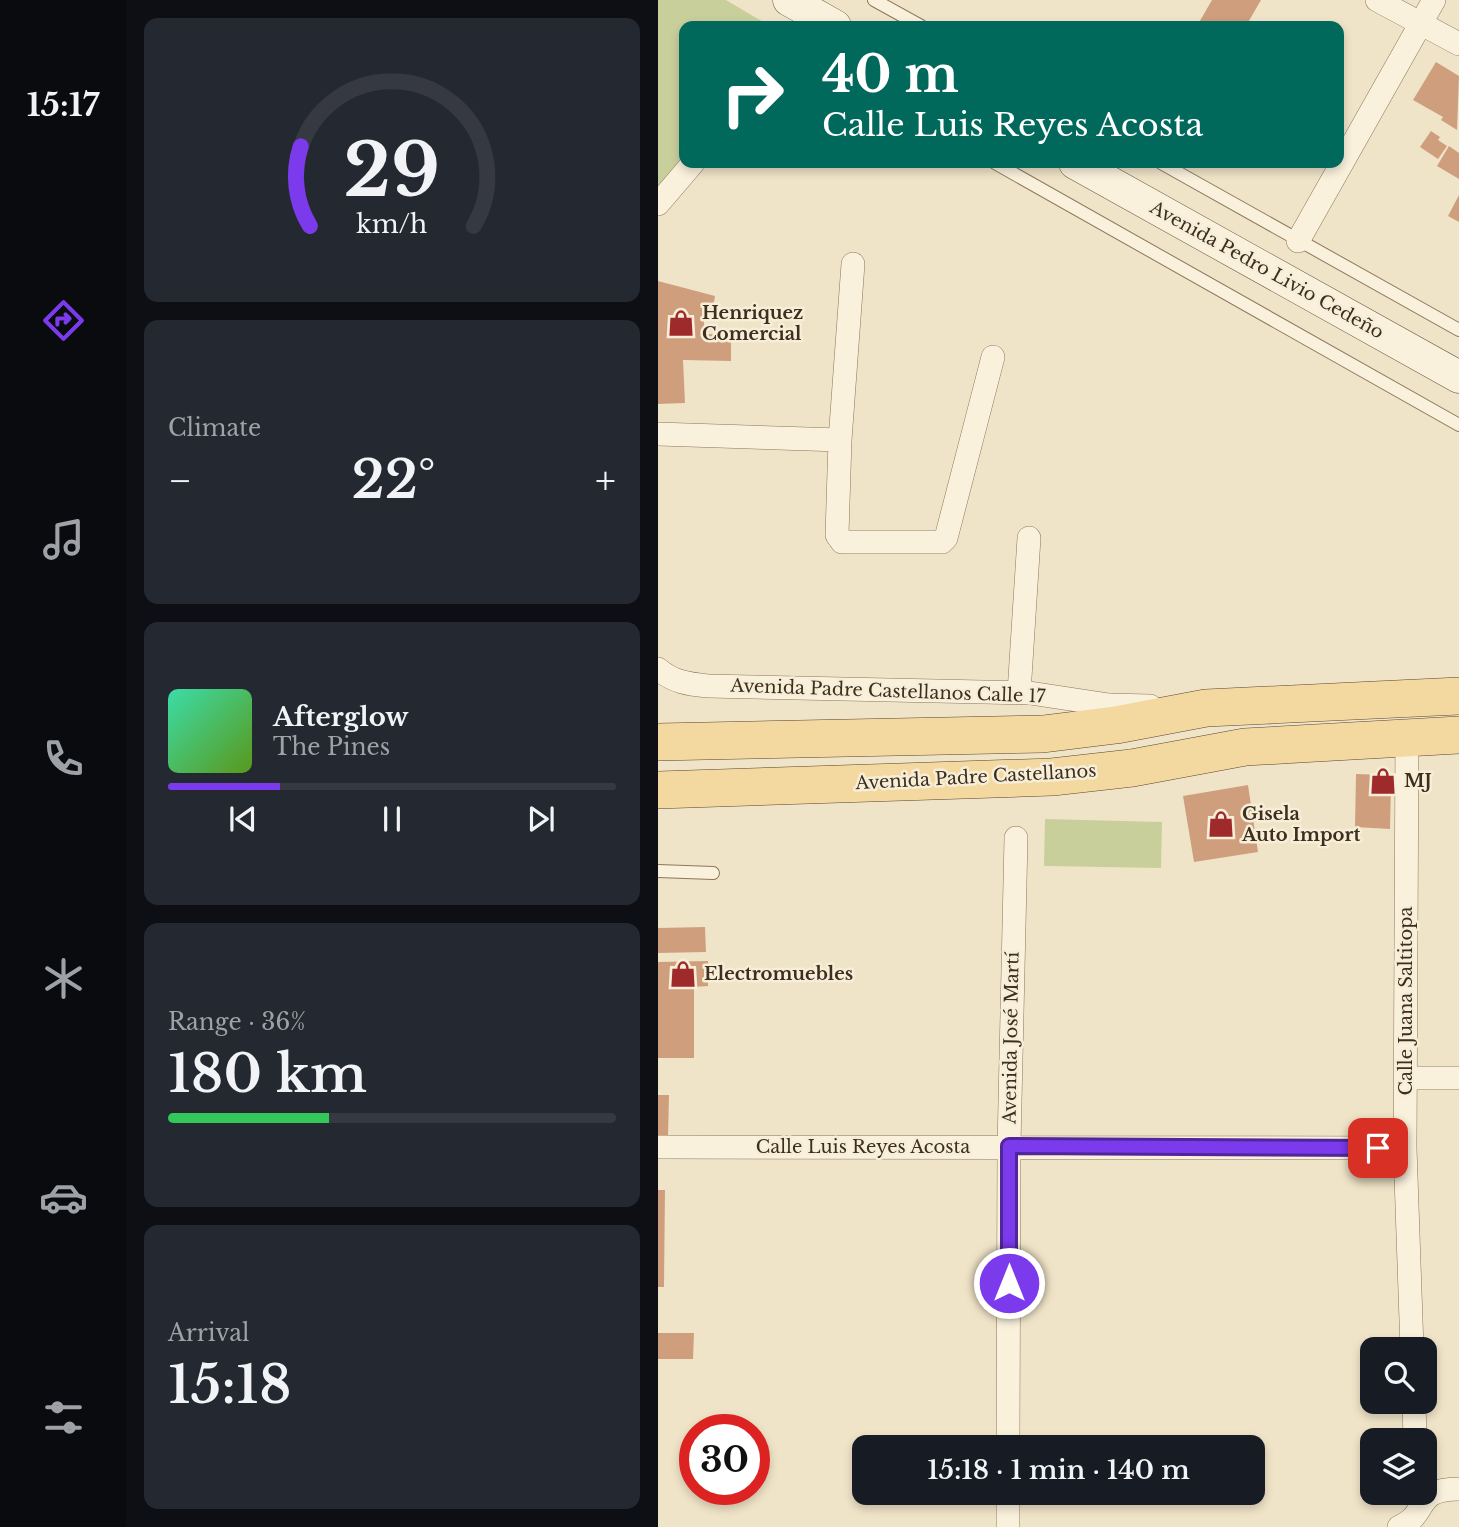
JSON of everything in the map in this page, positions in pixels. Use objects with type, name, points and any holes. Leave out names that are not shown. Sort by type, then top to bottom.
[{"type":"main road","points":[[789,0],[826,21]]},
{"type":"main road","name":"Avenida Pedro Livio Cedeño","points":[[1084,168],[1459,377]]},
{"type":"main road","points":[[658,742],[1043,734],[1116,725],[1206,708],[1459,696]]},
{"type":"main road","name":"Avenida Padre Castellanos","points":[[658,790],[1052,777],[1132,768],[1245,747],[1459,735]]},
{"type":"street","points":[[1377,0],[1459,44]]},
{"type":"street","points":[[1344,159],[1434,0]]},
{"type":"street","points":[[658,204],[689,168]]},
{"type":"street","points":[[1298,241],[1339,168]]},
{"type":"street","points":[[853,264],[836,535],[842,542],[942,542],[947,535],[993,357]]},
{"type":"street","points":[[658,434],[840,439]]},
{"type":"street","points":[[1019,692],[1029,538]]},
{"type":"street","name":"Avenida Padre Castellanos Calle 17","points":[[658,669],[669,678],[685,684],[708,686],[1019,692],[1109,705],[1206,708]]},
{"type":"street","name":"Calle Juana Saltitopa","points":[[1407,736],[1405,1148],[1412,1337]]},
{"type":"street","name":"Avenida José Martí","points":[[1008,1435],[1009,1146],[1016,838]]},
{"type":"street","points":[[1406,1078],[1459,1078]]},
{"type":"street","name":"Calle Luis Reyes Acosta","points":[[658,1147],[1405,1148]]},
{"type":"street","points":[[1399,1527],[1410,1522],[1428,1496],[1437,1490],[1459,1489]]},
{"type":"street","points":[[1008,1505],[1008,1527]]},
{"type":"lane","points":[[874,0],[911,21]]},
{"type":"lane","points":[[1004,168],[1459,425]]},
{"type":"lane","points":[[1170,168],[1459,330]]},
{"type":"lane","points":[[658,871],[713,873]]},
{"type":"green space","points":[[658,0],[726,0],[762,21],[679,21],[679,164],[658,187]]},
{"type":"green space","points":[[1045,819],[1162,822],[1161,868],[1044,866]]},
{"type":"building","points":[[1212,0],[1261,0],[1249,21],[1200,21]]},
{"type":"building","points":[[1436,62],[1459,76],[1457,130],[1441,120],[1443,117],[1413,100]]},
{"type":"building","points":[[1431,131],[1447,146],[1438,159],[1420,147]]},
{"type":"building","points":[[1449,146],[1459,153],[1459,179],[1437,166]]},
{"type":"building","points":[[1459,195],[1459,222],[1448,216]]},
{"type":"building","points":[[658,281],[715,296],[712,313],[703,313],[705,334],[731,335],[731,361],[683,360],[685,403],[658,404]]},
{"type":"building","points":[[1356,774],[1386,775],[1391,783],[1390,829],[1355,827]]},
{"type":"building","name":"Gisela Auto Import","points":[[1248,785],[1258,852],[1194,862],[1183,796]]},
{"type":"building","points":[[705,927],[706,952],[658,953],[658,928]]},
{"type":"building","points":[[708,961],[708,986],[694,987],[694,1058],[658,1058],[658,962]]},
{"type":"building","points":[[658,1095],[669,1095],[668,1138],[658,1138]]},
{"type":"building","points":[[658,1190],[665,1190],[664,1287],[658,1287]]},
{"type":"building","points":[[658,1333],[694,1333],[693,1359],[658,1359]]},
{"type":"place","name":"Henriquez Comercial","points":[[681,323]]},
{"type":"place","name":"MJ","points":[[1383,781]]},
{"type":"place","name":"Gisela Auto Import","points":[[1221,824]]},
{"type":"place","name":"Electromuebles","points":[[683,974]]},
{"type":"route","points":[[1009,1283],[1009,1146],[1378,1148]]}]
